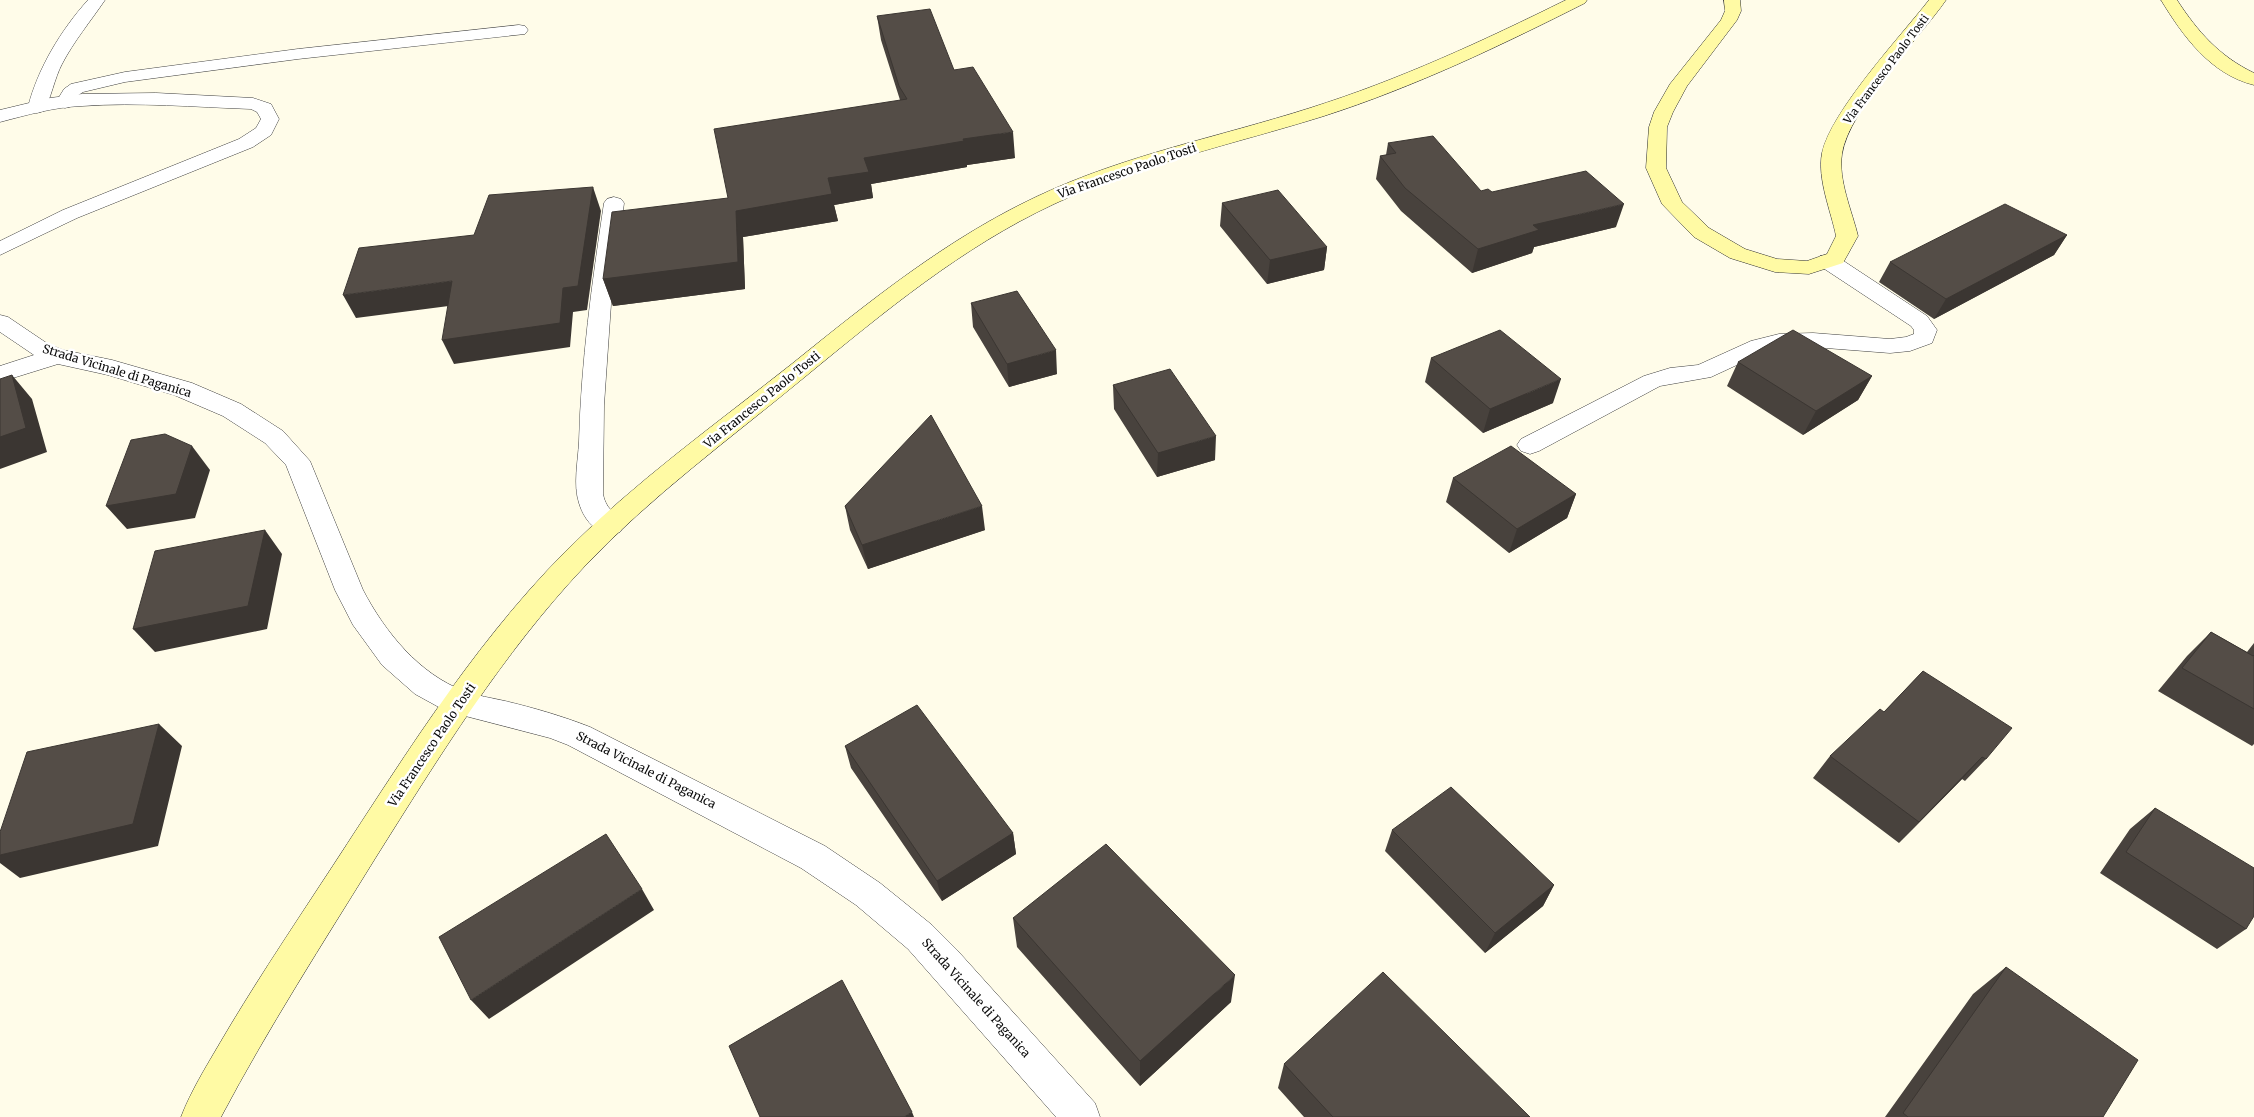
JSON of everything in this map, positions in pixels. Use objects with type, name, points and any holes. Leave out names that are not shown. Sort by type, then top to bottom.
[{"type":"main road","name":"Via Francesco Paolo Tosti","points":[[200,1117],[272,991],[458,702],[547,591],[574,561],[611,525],[674,471],[865,317],[940,262],[1014,216],[1048,199],[1125,170],[1319,111],[1415,77],[1509,36],[1578,0]]},
{"type":"main road","points":[[1732,0],[1733,11],[1729,20],[1673,96],[1661,117],[1655,151],[1659,180],[1672,204],[1694,227],[1721,246],[1743,258],[1766,265],[1789,268],[1811,266],[1828,261]]},
{"type":"main road","name":"Via Francesco Paolo Tosti","points":[[1828,261],[1844,248],[1847,236],[1833,174],[1832,152],[1835,141],[1859,103],[1938,0]]},
{"type":"main road","points":[[2169,0],[2192,36],[2211,56],[2232,70],[2254,80]]},
{"type":"street","points":[[37,107],[43,86],[55,63],[87,11],[98,0]]},
{"type":"street","points":[[66,102],[70,93],[77,88],[117,78],[298,54],[518,30]]},
{"type":"street","points":[[0,116],[66,102],[156,99],[244,102],[264,108],[270,119],[264,131],[246,143],[70,214],[0,249]]},
{"type":"street","points":[[611,525],[602,519],[593,508],[590,494],[592,406],[600,304],[614,203]]},
{"type":"street","points":[[1530,445],[1652,381],[1670,376],[1702,372],[1769,342],[1813,340],[1890,346],[1910,344],[1924,338],[1926,330],[1919,321],[1828,261]]},
{"type":"street","name":"Strada Vicinale di Paganica","points":[[0,322],[40,349],[57,356],[112,368],[184,389],[232,410],[274,437],[297,461],[348,590],[363,617],[379,642],[408,671],[426,685],[458,702],[554,726],[579,736],[813,857],[841,875],[896,916],[944,962],[1081,1117]]},
{"type":"street","points":[[0,374],[57,356]]},
{"type":"building","points":[[930,9],[954,70],[973,67],[1013,132],[963,139],[964,141],[864,158],[869,172],[828,178],[832,194],[736,211],[738,262],[603,279],[612,212],[728,198],[714,129],[907,99],[899,86],[877,16]]},
{"type":"building","points":[[1433,136],[1481,191],[1488,189],[1492,192],[1586,171],[1624,204],[1533,225],[1539,230],[1478,249],[1405,188],[1380,156],[1396,153],[1388,143]]},
{"type":"building","points":[[593,187],[578,286],[563,288],[560,323],[442,340],[452,281],[343,295],[359,248],[474,235],[489,195]]},
{"type":"building","points":[[1278,190],[1327,247],[1270,260],[1222,203]]},
{"type":"building","points":[[2005,204],[2067,235],[1946,299],[1890,262]]},
{"type":"building","points":[[1017,291],[1056,350],[1007,364],[971,303]]},
{"type":"building","points":[[1500,330],[1561,379],[1490,409],[1431,358]]},
{"type":"building","points":[[1793,330],[1872,376],[1816,411],[1738,362]]},
{"type":"building","points":[[1170,369],[1216,436],[1158,453],[1113,385]]},
{"type":"building","points":[[12,375],[26,428],[0,437],[0,379]]},
{"type":"building","points":[[931,415],[982,506],[862,545],[845,506]]},
{"type":"building","points":[[165,434],[192,446],[176,494],[106,506],[131,440]]},
{"type":"building","points":[[1511,446],[1576,494],[1517,529],[1453,478]]},
{"type":"building","points":[[265,530],[248,606],[133,629],[155,551]]},
{"type":"building","points":[[2211,632],[2254,655],[2254,709],[2182,668]]},
{"type":"building","points":[[1923,671],[2012,728],[1986,759],[1982,757],[1919,822],[1830,756],[1880,709],[1884,712]]},
{"type":"building","points":[[917,705],[1013,833],[937,881],[845,746]]},
{"type":"building","points":[[159,724],[133,824],[0,855],[0,832],[27,752]]},
{"type":"building","points":[[1451,787],[1554,885],[1495,933],[1392,830]]},
{"type":"building","points":[[2155,808],[2254,868],[2254,916],[2246,929],[2126,852]]},
{"type":"building","points":[[606,834],[642,889],[471,1000],[439,937]]},
{"type":"building","points":[[1106,844],[1235,975],[1140,1061],[1013,918]]},
{"type":"building","points":[[2006,967],[2138,1060],[2103,1117],[1908,1117],[1903,1113]]},
{"type":"building","points":[[1383,972],[1530,1117],[1333,1117],[1284,1064]]},
{"type":"building","points":[[842,980],[912,1112],[904,1117],[760,1117],[729,1046]]}]
